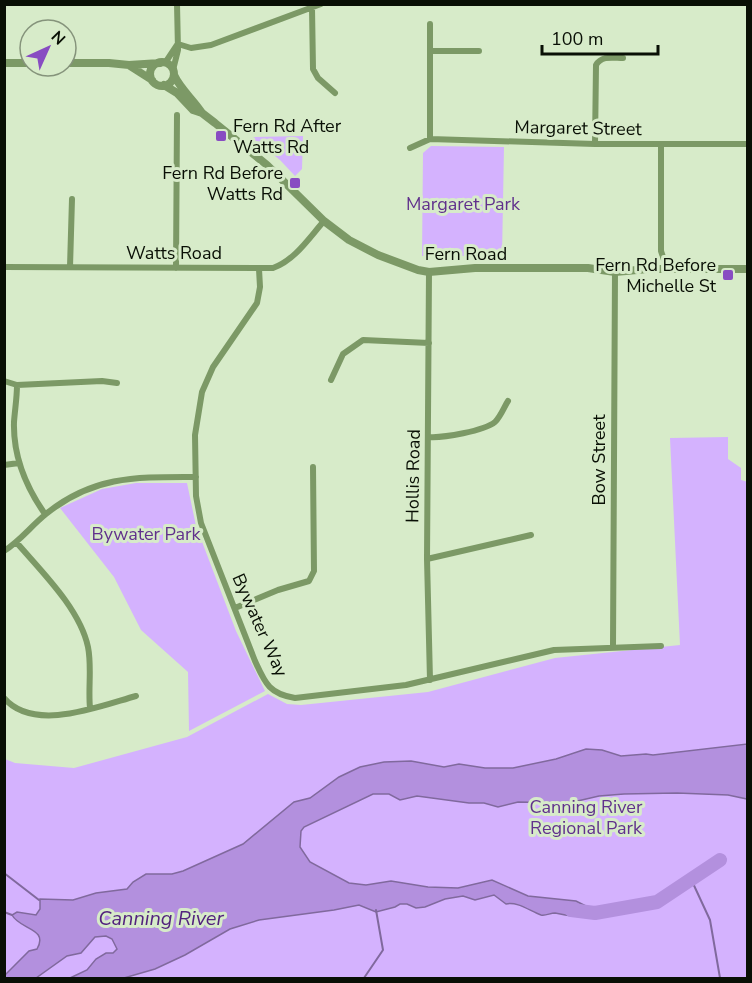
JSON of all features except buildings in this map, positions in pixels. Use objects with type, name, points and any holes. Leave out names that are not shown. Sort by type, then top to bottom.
[{"type":"street","points":[[164,85],[171,82],[176,62],[177,4]]},
{"type":"street","points":[[178,44],[191,48],[211,45],[321,4]]},
{"type":"street","points":[[312,8],[313,69],[318,78],[335,93]]},
{"type":"street","points":[[430,24],[430,139]]},
{"type":"street","points":[[152,80],[152,69],[163,63],[178,44]]},
{"type":"street","points":[[430,51],[479,51]]},
{"type":"street","points":[[595,144],[596,65],[604,58],[623,58]]},
{"type":"street","name":"Fern Road","points":[[78,63],[129,65],[163,63],[174,72],[183,92],[202,113],[267,165],[324,220],[349,240],[370,252],[429,272],[475,268],[588,268],[615,272],[648,269],[747,269]]},
{"type":"street","name":"Fern Road","points":[[129,65],[157,84],[164,85],[177,93],[193,110],[202,113]]},
{"type":"street","points":[[176,268],[177,114]]},
{"type":"street","name":"Margaret Street","points":[[410,148],[430,139],[595,144],[747,144]]},
{"type":"street","points":[[661,144],[662,251],[664,260],[673,269]]},
{"type":"street","points":[[70,267],[72,199]]},
{"type":"street","name":"Watts Road","points":[[4,267],[273,268],[285,264],[324,220]]},
{"type":"street","name":"Bywater Way","points":[[259,269],[260,287],[256,303],[213,367],[202,392],[195,435],[196,496],[201,523],[263,679],[269,688],[283,696],[295,698],[406,685],[554,650],[661,646]]},
{"type":"street","name":"Hollis Road","points":[[429,272],[427,559],[430,680]]},
{"type":"street","name":"Bow Street","points":[[613,647],[615,272]]},
{"type":"street","points":[[331,380],[343,354],[363,340],[429,343]]},
{"type":"street","points":[[4,381],[17,385],[102,381],[117,383]]},
{"type":"street","points":[[17,385],[14,423],[19,463],[28,486],[45,514]]},
{"type":"street","points":[[429,437],[445,437],[489,426],[498,419],[508,401]]},
{"type":"street","points":[[4,465],[19,463]]},
{"type":"street","points":[[235,608],[309,581],[314,571],[313,467]]},
{"type":"street","points":[[4,551],[17,543],[45,514],[80,492],[99,484],[131,477],[196,477]]},
{"type":"street","points":[[427,559],[531,535]]},
{"type":"street","points":[[17,543],[64,599],[83,631],[90,662],[90,708]]},
{"type":"street","points":[[4,698],[9,704],[27,712],[46,716],[66,714],[136,696]]},
{"type":"green space","points":[[303,136],[302,169],[295,176],[280,160],[251,137]]},
{"type":"green space","name":"Margaret Park","points":[[431,146],[504,147],[502,256],[422,256],[423,153]]},
{"type":"green space","name":"Canning River Regional Park","points":[[728,437],[728,459],[741,468],[741,480],[748,482],[747,978],[5,978],[5,759],[15,763],[74,768],[187,737],[268,694],[287,704],[301,705],[428,692],[555,658],[680,645],[670,438]]},
{"type":"green space","name":"Bywater Park","points":[[136,483],[187,483],[196,526],[236,631],[265,691],[189,731],[188,672],[141,630],[114,577],[60,508],[102,489]]},
{"type":"water","name":"Canning River","points":[[747,744],[747,799],[728,795],[624,794],[599,796],[569,803],[518,802],[498,807],[484,803],[417,796],[400,800],[389,794],[373,794],[304,827],[301,831],[300,847],[310,862],[349,883],[366,885],[391,881],[428,887],[458,888],[492,880],[528,896],[576,901],[586,906],[587,912],[579,915],[555,913],[541,915],[519,905],[506,904],[494,895],[475,900],[463,896],[445,899],[416,908],[400,904],[376,912],[359,905],[259,920],[230,929],[155,969],[124,978],[70,978],[87,970],[96,959],[106,953],[113,953],[117,949],[112,939],[106,936],[95,937],[81,953],[67,956],[36,978],[5,978],[5,975],[29,951],[37,949],[40,942],[36,933],[12,915],[17,912],[36,915],[40,909],[40,899],[73,900],[96,893],[127,889],[146,874],[172,874],[183,871],[243,844],[294,802],[310,798],[339,777],[360,767],[384,762],[411,761],[444,767],[459,764],[485,768],[513,768],[556,759],[586,749],[602,750],[621,756],[653,755]]},
{"type":"waterway","points":[[571,910],[595,913],[657,902],[720,860]]},
{"type":"waterway","points":[[4,873],[39,900]]},
{"type":"waterway","points":[[691,879],[710,920],[720,978]]},
{"type":"waterway","points":[[364,978],[383,950],[376,910]]},
{"type":"waterway","points":[[4,912],[12,915]]},
{"type":"place","name":"Fern Rd After Watts Rd","points":[[221,136]]},
{"type":"place","name":"Fern Rd Before Watts Rd","points":[[295,183]]},
{"type":"place","name":"Fern Rd Before Michelle St","points":[[728,275]]}]
